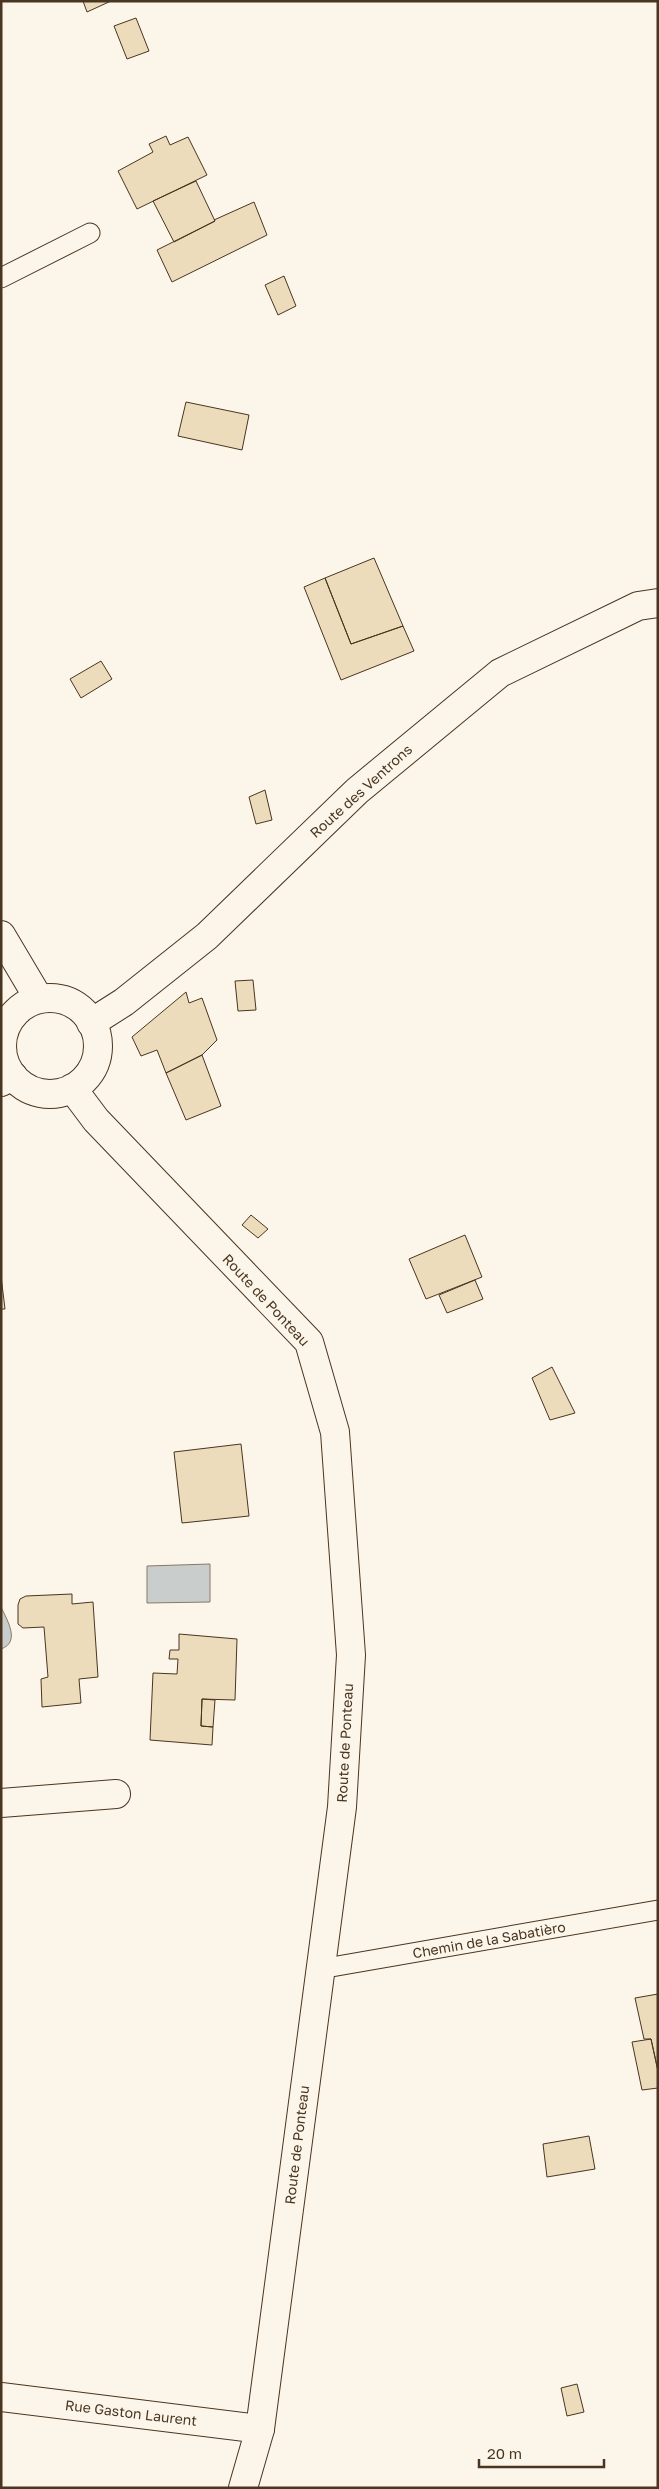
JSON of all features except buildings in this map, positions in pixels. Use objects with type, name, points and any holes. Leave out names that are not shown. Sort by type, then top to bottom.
[{"type":"street","name":"Route des Ventrons","points":[[91,1023],[124,1002],[207,936],[357,791],[500,673],[638,606],[658,603]]},
{"type":"street","points":[[1,935],[40,998]]},
{"type":"street","points":[[40,998],[56,998],[75,1004],[87,1014],[91,1023],[96,1032],[97,1054],[92,1070],[80,1084],[64,1092],[49,1094],[31,1090],[7,1079],[2,1055],[4,1033],[15,1013],[25,1005],[40,998]]},
{"type":"street","name":"Route de Ponteau","points":[[72,1088],[96,1120],[309,1342],[335,1432],[350,1655],[342,1807],[260,2429],[243,2488]]},
{"type":"street","points":[[1,1803],[116,1794]]},
{"type":"street","name":"Rue Gaston Laurent","points":[[1,2396],[260,2429]]},
{"type":"lane","points":[[1,278],[90,233]]},
{"type":"lane","name":"Chemin de la Sabatièro","points":[[320,1969],[658,1910]]},
{"type":"shaded area","points":[[210,1564],[210,1602],[147,1603],[147,1566]]},
{"type":"shaded area","points":[[1,1607],[9,1624],[11,1636],[7,1646],[1,1649]]}]
